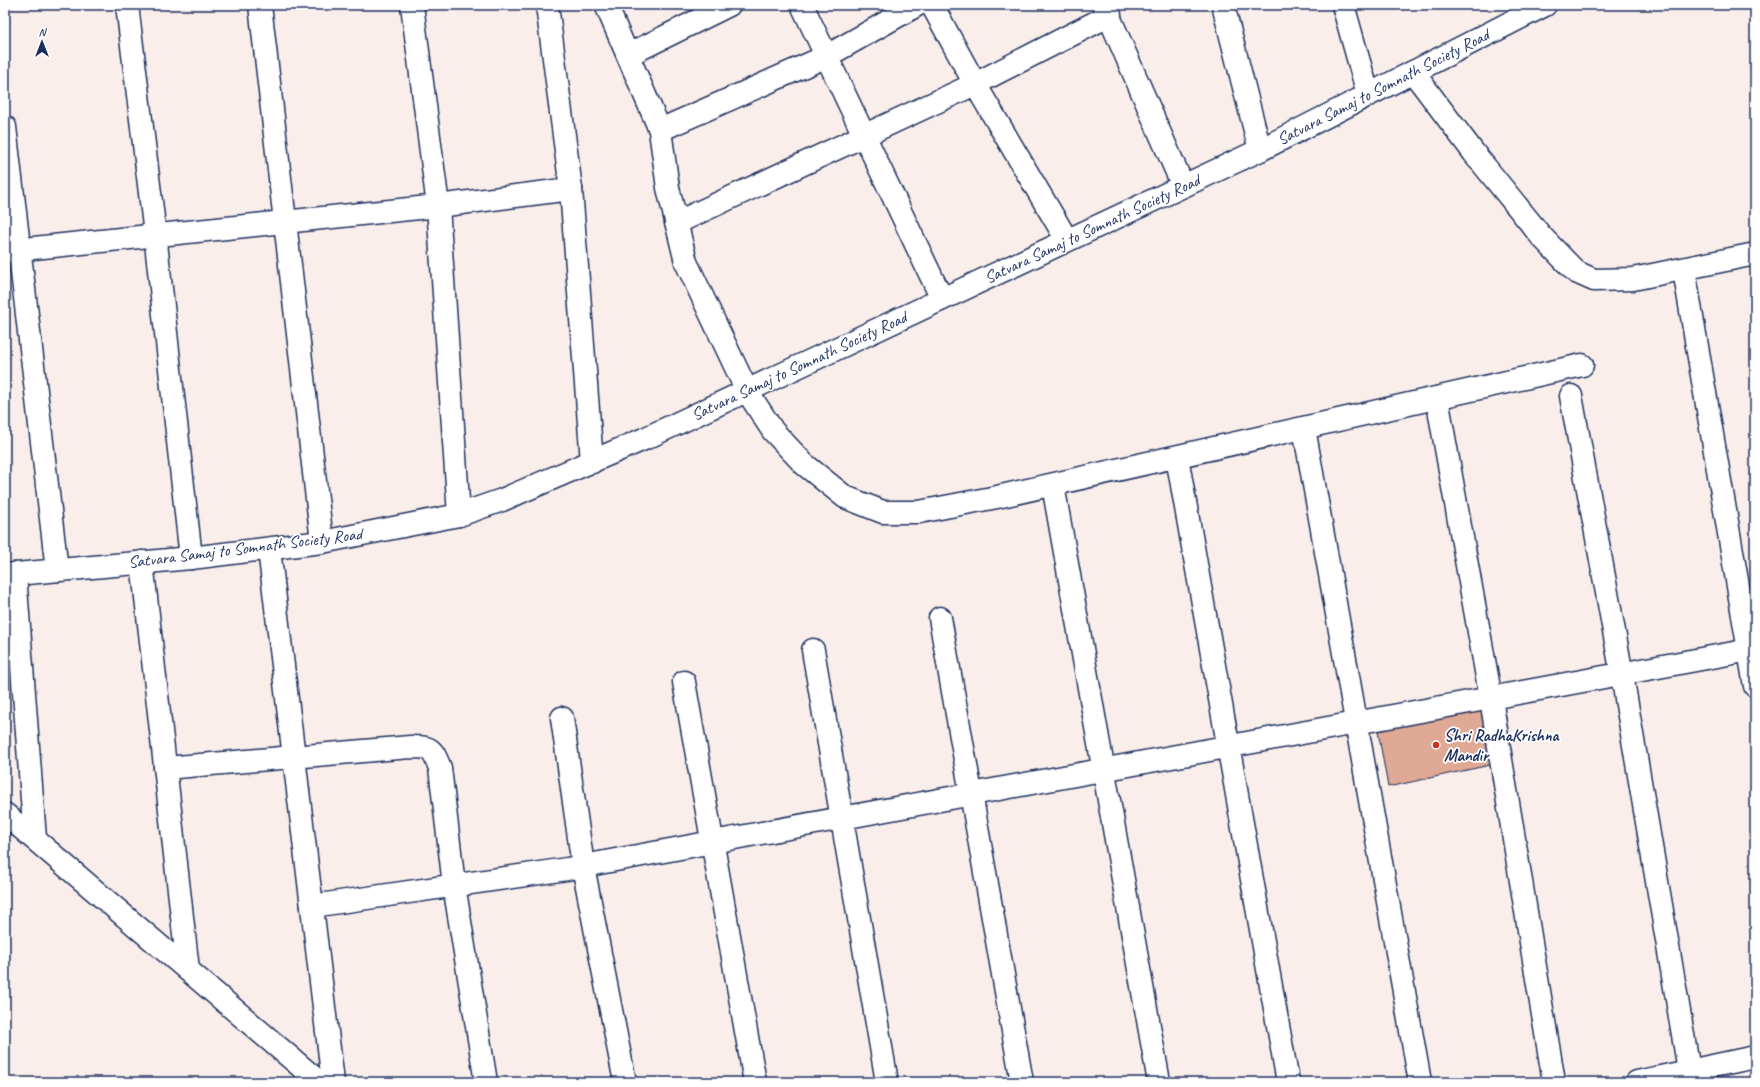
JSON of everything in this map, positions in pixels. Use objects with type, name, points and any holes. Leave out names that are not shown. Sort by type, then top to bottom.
[{"type":"street","points":[[127,5],[155,234],[191,558]]},
{"type":"street","points":[[260,5],[322,542]]},
{"type":"street","points":[[412,5],[438,206],[459,515]]},
{"type":"street","points":[[547,5],[571,189],[592,462]]},
{"type":"street","points":[[606,5],[660,130],[676,223],[686,262],[747,391],[773,431],[804,464],[845,497],[884,512],[919,512],[1053,485],[1582,365]]},
{"type":"street","points":[[628,54],[729,5]]},
{"type":"street","points":[[802,5],[942,299]]},
{"type":"street","points":[[660,130],[827,56],[917,5]]},
{"type":"street","points":[[932,5],[975,84],[1067,240]]},
{"type":"street","points":[[1223,5],[1260,150]]},
{"type":"street","points":[[1343,5],[1368,94]]},
{"type":"street","name":"Satvara Samaj to Somnath Society Road","points":[[10,574],[191,558],[322,542],[459,515],[502,500],[644,440],[1260,150],[1545,5]]},
{"type":"street","points":[[676,223],[975,84],[1107,10],[1183,186]]},
{"type":"street","points":[[1413,72],[1474,153],[1541,236],[1576,272],[1594,280],[1633,279],[1684,270],[1755,254]]},
{"type":"street","points":[[5,127],[12,250],[57,570]]},
{"type":"street","points":[[12,250],[286,220],[438,206],[571,189]]},
{"type":"street","points":[[1684,270],[1752,650],[1755,686]]},
{"type":"street","points":[[1571,396],[1622,675],[1690,1076]]},
{"type":"street","points":[[1437,398],[1490,700],[1554,1082]]},
{"type":"street","points":[[1304,428],[1420,1082]]},
{"type":"street","points":[[1177,457],[1288,1082]]},
{"type":"street","points":[[1053,485],[1159,1082]]},
{"type":"street","points":[[269,549],[333,1082]]},
{"type":"street","points":[[142,562],[188,970]]},
{"type":"street","points":[[10,574],[35,839]]},
{"type":"street","points":[[940,618],[970,795],[1022,1082]]},
{"type":"street","points":[[813,650],[887,1082]]},
{"type":"street","points":[[312,906],[583,866],[1490,700],[1752,650]]},
{"type":"street","points":[[684,682],[755,1082]]},
{"type":"street","points":[[562,718],[583,866],[625,1082]]},
{"type":"street","points":[[165,768],[426,747],[434,754],[440,768],[454,885],[486,1082]]},
{"type":"street","points":[[5,814],[319,1082]]},
{"type":"street","points":[[1637,1082],[1690,1076],[1755,1057]]},
{"type":"building","name":"Shri RadhaKrishna Mandir","points":[[1484,707],[1495,764],[1388,787],[1377,726]]},
{"type":"place","name":"Shri RadhaKrishna Mandir","points":[[1436,745]]}]
